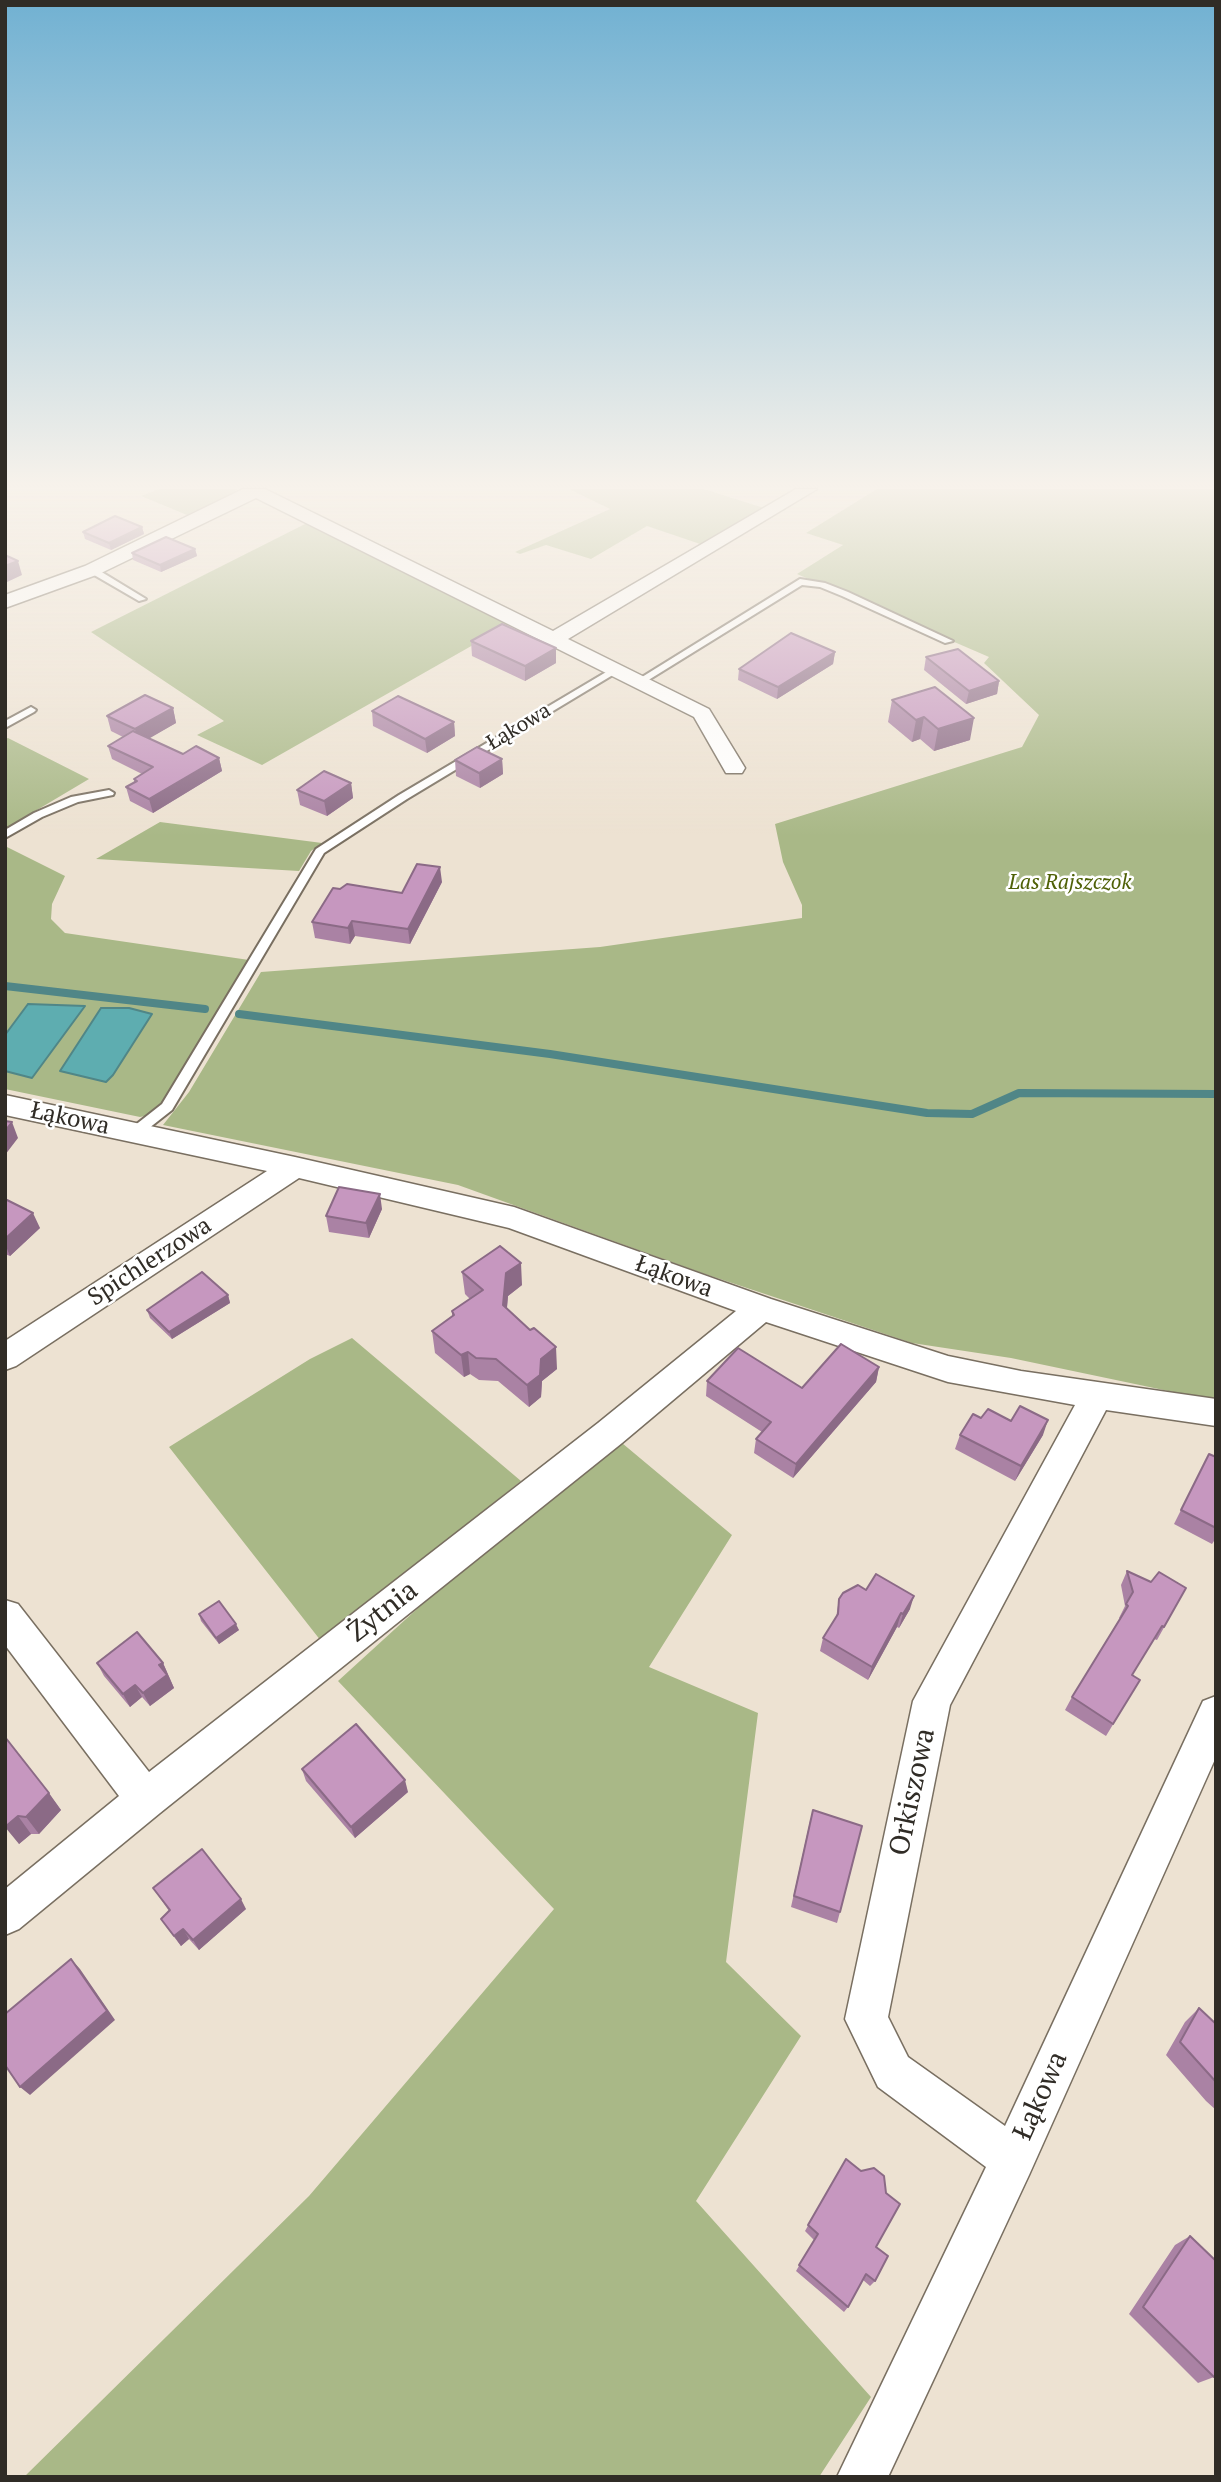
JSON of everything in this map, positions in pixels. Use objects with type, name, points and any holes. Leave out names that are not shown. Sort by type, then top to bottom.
[{"type":"street","points":[[485,605],[702,713],[734,768]]},
{"type":"street","points":[[554,639],[612,605]]},
{"type":"street","name":"Łąkowa","points":[[5,1105],[295,1167],[514,1218],[761,1308],[948,1369],[1097,1396],[1216,1413]]},
{"type":"street","name":"Spichlerzowa","points":[[5,1357],[295,1167]]},
{"type":"street","name":"Żytnia","points":[[5,1915],[610,1433],[761,1308]]},
{"type":"street","name":"Orkiszowa","points":[[1013,2158],[893,2072],[866,2019],[932,1701],[1097,1396]]},
{"type":"street","points":[[5,1616],[146,1800]]},
{"type":"street","name":"Łąkowa","points":[[862,2477],[1212,1731]]},
{"type":"lane","points":[[639,682],[763,605]]},
{"type":"lane","points":[[869,605],[948,641]]},
{"type":"lane","name":"Łąkowa","points":[[134,1133],[167,1107],[320,851],[402,797],[616,670]]},
{"type":"lane","points":[[5,724],[31,710]]},
{"type":"lane","points":[[5,835],[38,815],[75,799],[109,793]]},
{"type":"green space","points":[[145,605],[472,605],[510,624],[262,765],[197,735],[224,721],[91,632]]},
{"type":"green space","name":"Las Rajszczok","points":[[868,605],[1216,605],[1216,1401],[1011,1358],[912,1343],[702,1273],[458,1185],[163,1125],[189,1092],[261,972],[600,947],[802,918],[802,905],[783,862],[775,824],[1022,747],[1039,715],[984,663],[989,657]]},
{"type":"green space","points":[[8,738],[89,779],[5,829],[5,739]]},
{"type":"green space","points":[[160,822],[322,843],[311,851],[299,871],[96,859]]},
{"type":"green space","points":[[5,846],[65,876],[52,904],[51,919],[65,933],[249,960],[159,1113],[140,1117],[5,1089]]},
{"type":"green space","points":[[352,1338],[521,1481],[321,1641],[169,1447],[310,1359]]},
{"type":"green space","points":[[610,1433],[732,1535],[649,1667],[758,1713],[726,1962],[801,2036],[696,2201],[871,2397],[819,2477],[24,2477],[309,2196],[554,1909],[338,1681]]},
{"type":"water","points":[[28,1004],[85,1006],[32,1078],[5,1071],[5,1035]]},
{"type":"water","points":[[101,1008],[129,1008],[152,1014],[106,1082],[60,1071]]},
{"type":"building","points":[[502,624],[556,648],[525,666],[471,641]]},
{"type":"building","points":[[791,633],[835,652],[778,687],[739,669]]},
{"type":"building","points":[[958,649],[999,681],[969,691],[926,657]]},
{"type":"building","points":[[935,687],[974,718],[938,729],[924,717],[916,720],[892,700]]},
{"type":"building","points":[[145,695],[173,708],[135,729],[107,716]]},
{"type":"building","points":[[398,696],[454,722],[425,739],[372,711]]},
{"type":"building","points":[[133,731],[183,754],[196,746],[219,758],[149,799],[126,787],[153,767],[108,746]]},
{"type":"building","points":[[477,747],[502,759],[479,773],[455,760]]},
{"type":"building","points":[[324,771],[351,783],[324,801],[297,790]]},
{"type":"building","points":[[417,864],[440,867],[408,929],[352,921],[348,928],[312,922],[333,888],[340,889],[347,884],[402,893]]},
{"type":"building","points":[[5,1121],[12,1122],[5,1131]]},
{"type":"building","points":[[339,1187],[380,1194],[366,1223],[326,1216]]},
{"type":"building","points":[[5,1201],[33,1213],[5,1239]]},
{"type":"building","points":[[500,1246],[521,1263],[506,1273],[503,1305],[530,1330],[534,1328],[556,1347],[541,1359],[540,1375],[527,1385],[496,1359],[476,1358],[468,1352],[461,1355],[432,1331],[454,1315],[452,1311],[483,1290],[462,1272]]},
{"type":"building","points":[[202,1272],[228,1295],[169,1332],[147,1310]]},
{"type":"building","points":[[841,1344],[879,1367],[796,1464],[756,1439],[771,1422],[707,1381],[738,1348],[802,1388]]},
{"type":"building","points":[[1020,1406],[1048,1420],[1021,1466],[960,1435],[973,1414],[981,1418],[988,1409],[1011,1421]]},
{"type":"building","points":[[1209,1454],[1216,1457],[1216,1528],[1181,1510]]},
{"type":"building","points":[[1127,1571],[1151,1582],[1159,1572],[1186,1588],[1132,1675],[1140,1680],[1113,1724],[1072,1697],[1128,1606],[1126,1604],[1133,1592]]},
{"type":"building","points":[[876,1574],[914,1596],[903,1614],[901,1613],[872,1667],[823,1638],[838,1614],[839,1599],[843,1593],[858,1585],[866,1590]]},
{"type":"building","points":[[219,1601],[236,1624],[216,1638],[199,1614]]},
{"type":"building","points":[[137,1632],[163,1663],[159,1665],[167,1675],[143,1693],[135,1685],[123,1694],[97,1663]]},
{"type":"building","points":[[356,1724],[405,1780],[351,1827],[302,1769]]},
{"type":"building","points":[[5,1737],[49,1793],[26,1817],[18,1816],[5,1827]]},
{"type":"building","points":[[813,1810],[862,1826],[840,1912],[794,1896]]},
{"type":"building","points":[[202,1849],[241,1899],[193,1940],[183,1929],[174,1936],[161,1919],[170,1910],[153,1888]]},
{"type":"building","points":[[71,1959],[107,2011],[20,2087],[5,2065],[5,2014]]},
{"type":"building","points":[[1199,2008],[1216,2024],[1216,2082],[1180,2042]]},
{"type":"building","points":[[846,2159],[861,2171],[874,2168],[884,2176],[886,2193],[900,2204],[876,2247],[888,2256],[875,2281],[866,2274],[848,2307],[799,2265],[818,2234],[808,2225]]},
{"type":"building","points":[[1190,2236],[1216,2261],[1214,2377],[1143,2307]]},
{"type":"waterway","points":[[5,986],[205,1009]]},
{"type":"waterway","points":[[239,1014],[550,1054],[927,1113],[972,1114],[1019,1093],[1216,1094]]}]
